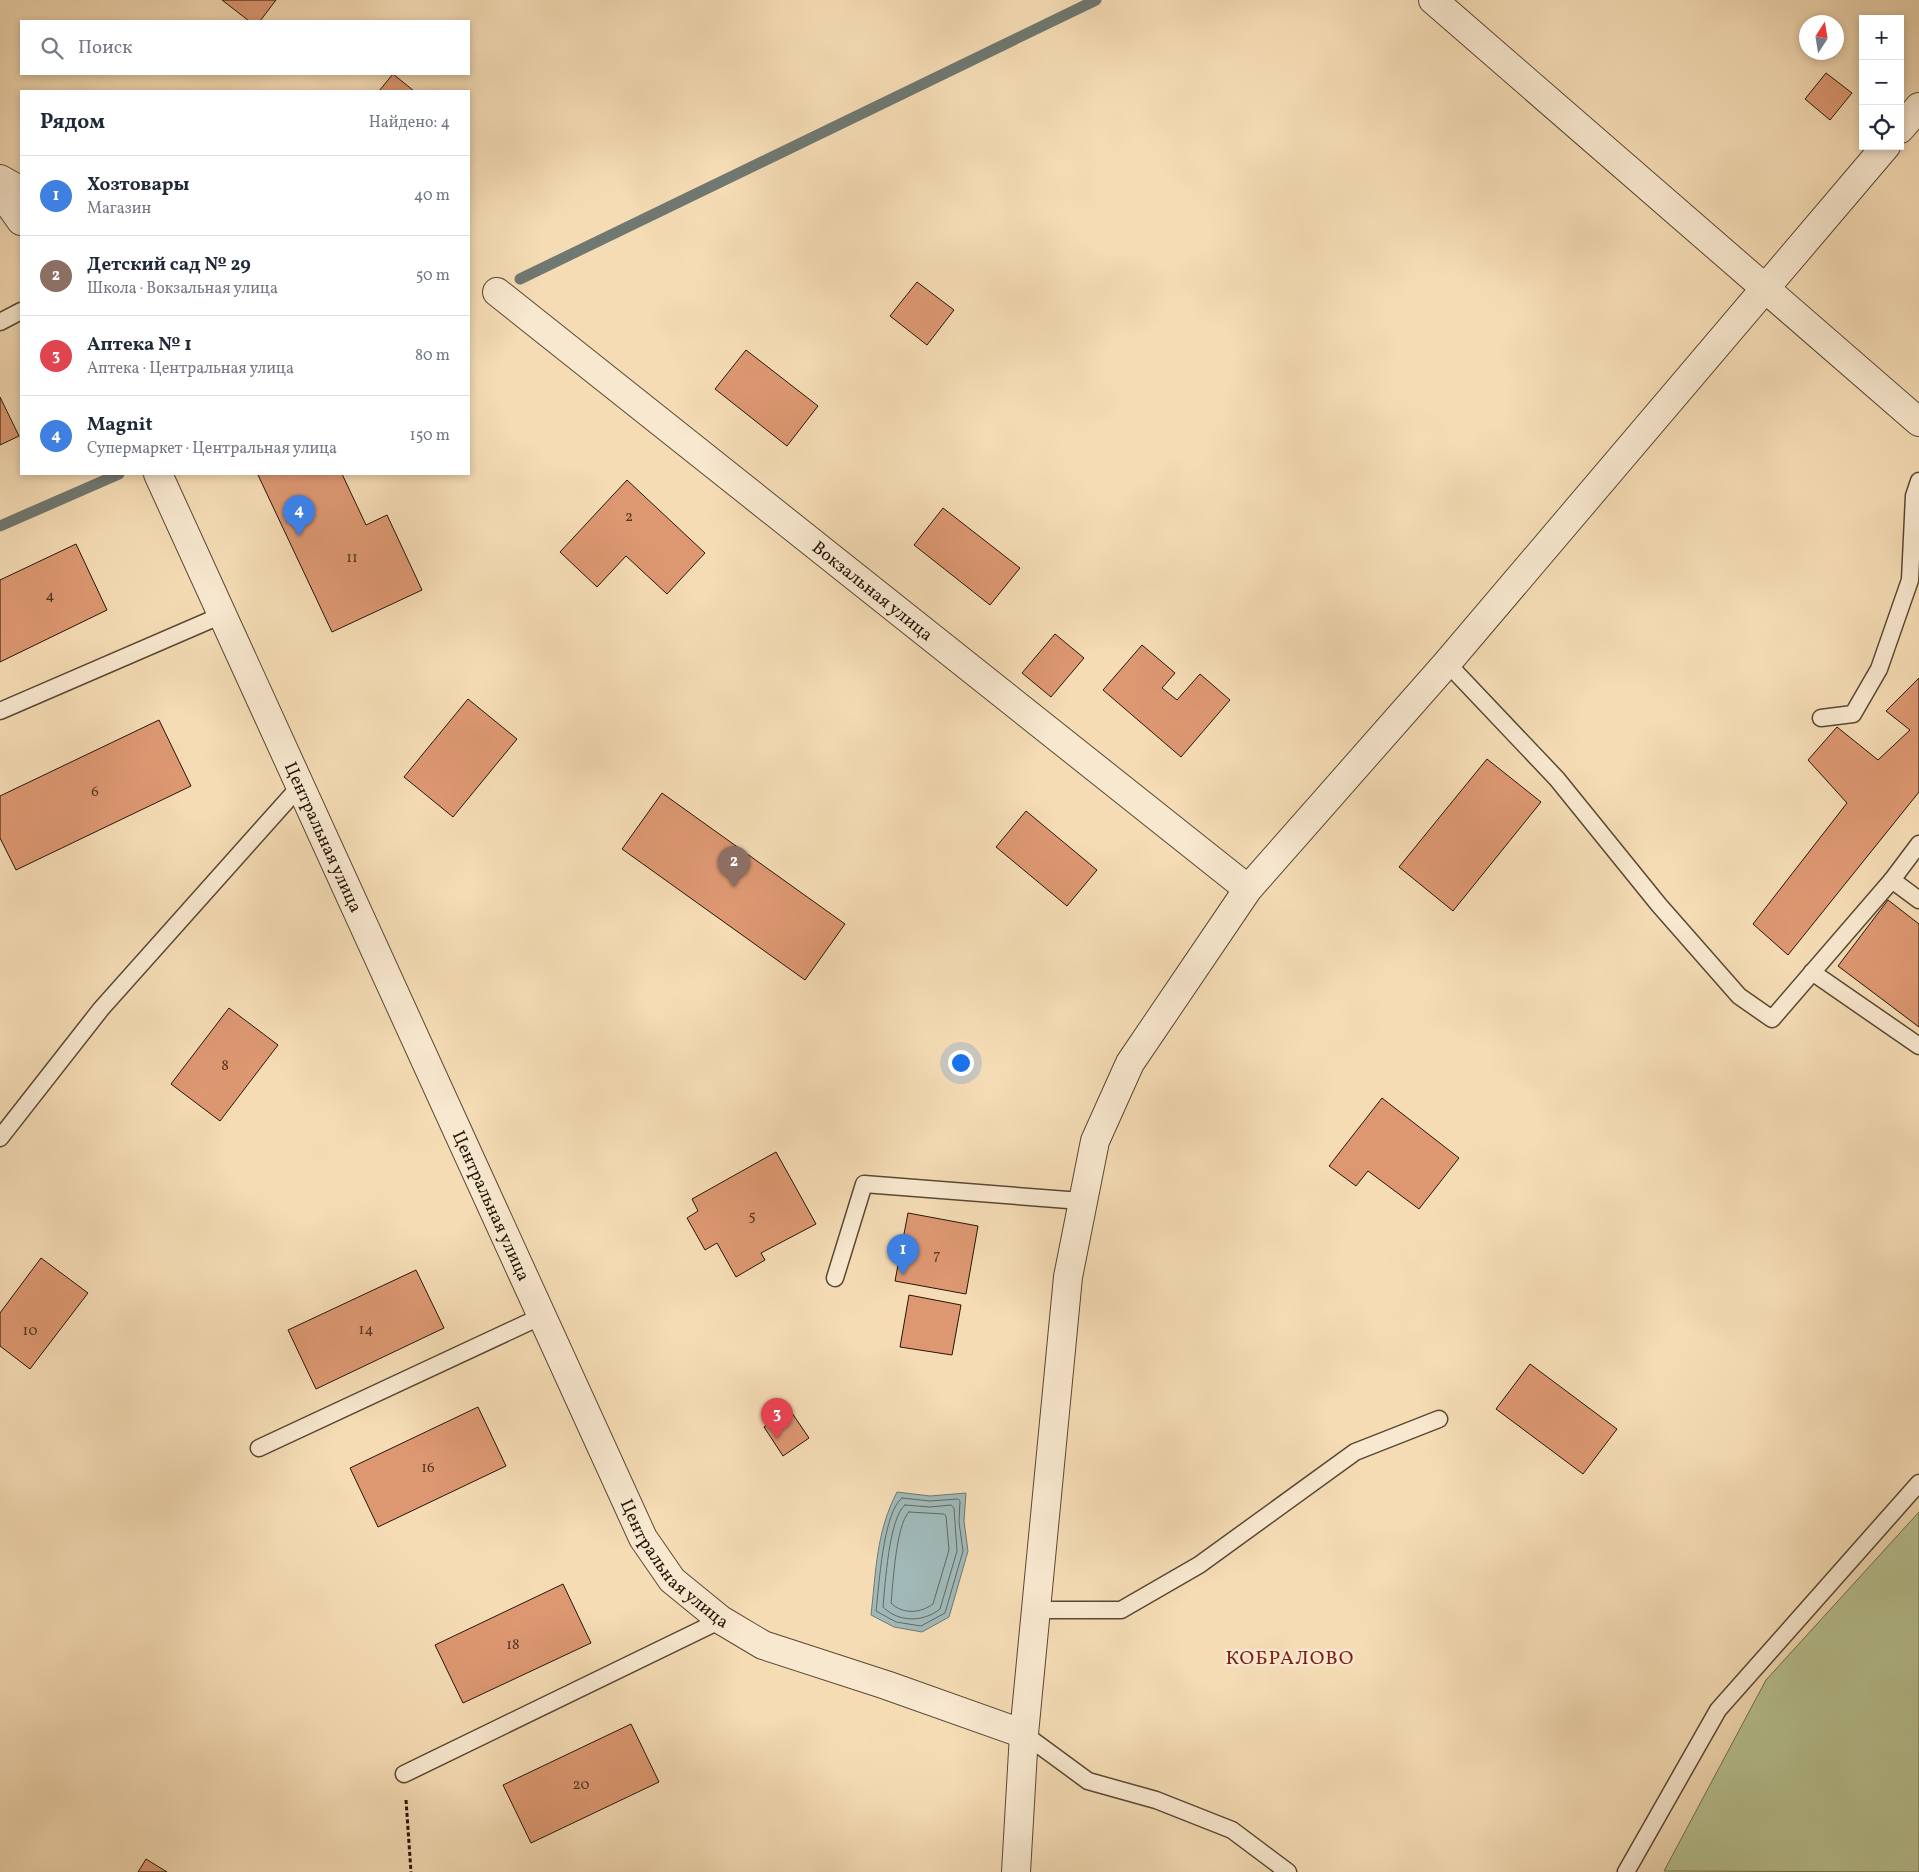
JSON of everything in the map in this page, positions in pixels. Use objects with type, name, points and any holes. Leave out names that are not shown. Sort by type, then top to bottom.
[{"type":"street","points":[[1433,0],[1919,422]]},
{"type":"street","points":[[1904,125],[1919,108]]},
{"type":"street","points":[[1016,1872],[1024,1734],[1068,1277],[1081,1201],[1095,1140],[1130,1063],[1248,889],[1447,663],[1883,150]]},
{"type":"street","points":[[0,179],[20,190]]},
{"type":"street","points":[[0,191],[20,220]]},
{"type":"street","name":"Вокзальная улица","points":[[497,292],[1248,889]]},
{"type":"street","name":"Центральная улица","points":[[158,475],[643,1538],[672,1580],[721,1620],[763,1645],[886,1685],[1024,1734]]},
{"type":"lane","points":[[0,322],[20,312]]},
{"type":"lane","points":[[1821,718],[1854,714],[1879,669],[1910,580],[1914,496],[1919,481]]},
{"type":"lane","points":[[0,711],[222,615]]},
{"type":"lane","points":[[1447,663],[1557,779],[1659,905],[1739,996],[1772,1019],[1892,880],[1919,844]]},
{"type":"lane","points":[[0,1138],[100,1009],[300,786]]},
{"type":"lane","points":[[1892,880],[1919,900]]},
{"type":"lane","points":[[1812,972],[1919,1046]]},
{"type":"lane","points":[[835,1278],[864,1184],[1081,1201]]},
{"type":"lane","points":[[259,1448],[542,1316]]},
{"type":"lane","points":[[1036,1610],[1121,1610],[1199,1566],[1356,1452],[1439,1419]]},
{"type":"lane","points":[[1626,1872],[1718,1710],[1919,1483]]},
{"type":"lane","points":[[404,1774],[721,1620]]},
{"type":"lane","points":[[1024,1734],[1088,1780],[1156,1800],[1232,1830],[1288,1872]]},
{"type":"path","points":[[404,1774],[411,1872]]},
{"type":"green space","points":[[1919,1512],[1919,1872],[1664,1871],[1766,1680]]},
{"type":"water","points":[[897,1492],[930,1496],[966,1493],[964,1521],[968,1551],[949,1617],[922,1632],[894,1627],[871,1615],[881,1537],[890,1507]]},
{"type":"building","points":[[222,0],[276,0],[261,20],[248,20]]},
{"type":"building","points":[[1826,73],[1852,93],[1830,120],[1805,99]]},
{"type":"building","points":[[394,75],[413,90],[380,90]]},
{"type":"building","points":[[917,282],[954,310],[927,345],[890,316]]},
{"type":"building","points":[[746,350],[818,406],[787,446],[715,389]]},
{"type":"building","points":[[0,397],[19,436],[0,445]]},
{"type":"building","points":[[258,475],[342,475],[366,525],[387,515],[422,590],[332,632]]},
{"type":"building","points":[[627,480],[705,553],[667,594],[626,556],[597,587],[560,552]]},
{"type":"building","points":[[943,508],[1020,568],[990,605],[914,545]]},
{"type":"building","points":[[76,544],[107,610],[0,662],[0,580]]},
{"type":"building","points":[[1055,634],[1084,658],[1051,697],[1022,673]]},
{"type":"building","points":[[1142,645],[1175,673],[1162,688],[1177,700],[1200,674],[1230,700],[1181,757],[1103,690]]},
{"type":"building","points":[[1919,678],[1919,792],[1788,955],[1753,924],[1847,803],[1808,760],[1837,727],[1878,760],[1910,730],[1886,711]]},
{"type":"building","points":[[468,699],[517,739],[453,817],[404,777]]},
{"type":"building","points":[[159,720],[191,786],[16,870],[0,838],[0,796]]},
{"type":"building","points":[[1487,759],[1541,802],[1453,911],[1399,867]]},
{"type":"building","points":[[662,793],[845,924],[805,980],[622,849]]},
{"type":"building","points":[[1026,811],[1097,870],[1067,906],[996,847]]},
{"type":"building","points":[[1888,900],[1919,924],[1919,1027],[1838,966]]},
{"type":"building","points":[[229,1008],[278,1045],[220,1121],[171,1084]]},
{"type":"building","points":[[1382,1098],[1459,1158],[1419,1209],[1368,1171],[1356,1186],[1329,1166]]},
{"type":"building","points":[[776,1152],[816,1224],[761,1253],[765,1260],[736,1277],[717,1243],[705,1250],[687,1218],[698,1211],[692,1199]]},
{"type":"building","points":[[908,1213],[978,1226],[966,1294],[895,1281]]},
{"type":"building","points":[[41,1258],[88,1293],[30,1369],[0,1346],[0,1313]]},
{"type":"building","points":[[416,1270],[444,1328],[316,1389],[288,1330]]},
{"type":"building","points":[[909,1295],[961,1305],[952,1355],[900,1347]]},
{"type":"building","points":[[1530,1364],[1617,1429],[1583,1474],[1496,1409]]},
{"type":"building","points":[[478,1407],[506,1466],[378,1527],[350,1468]]},
{"type":"building","points":[[790,1410],[809,1438],[783,1456],[764,1427]]},
{"type":"building","points":[[563,1584],[591,1643],[463,1703],[435,1645]]},
{"type":"building","points":[[631,1724],[659,1782],[531,1843],[503,1785]]},
{"type":"building","points":[[146,1859],[167,1872],[138,1872]]},
{"type":"waterway","points":[[520,279],[1096,0]]},
{"type":"waterway","points":[[0,526],[117,475]]},
{"type":"place","name":"Magnit","points":[[299,536]]},
{"type":"place","name":"Детский сад № 29","points":[[734,887]]},
{"type":"place","name":"Хозтовары","points":[[903,1275]]},
{"type":"place","name":"Аптека № 1","points":[[777,1439]]},
{"type":"district","name":"КОБРАЛОВО","points":[[1290,1657]]}]
